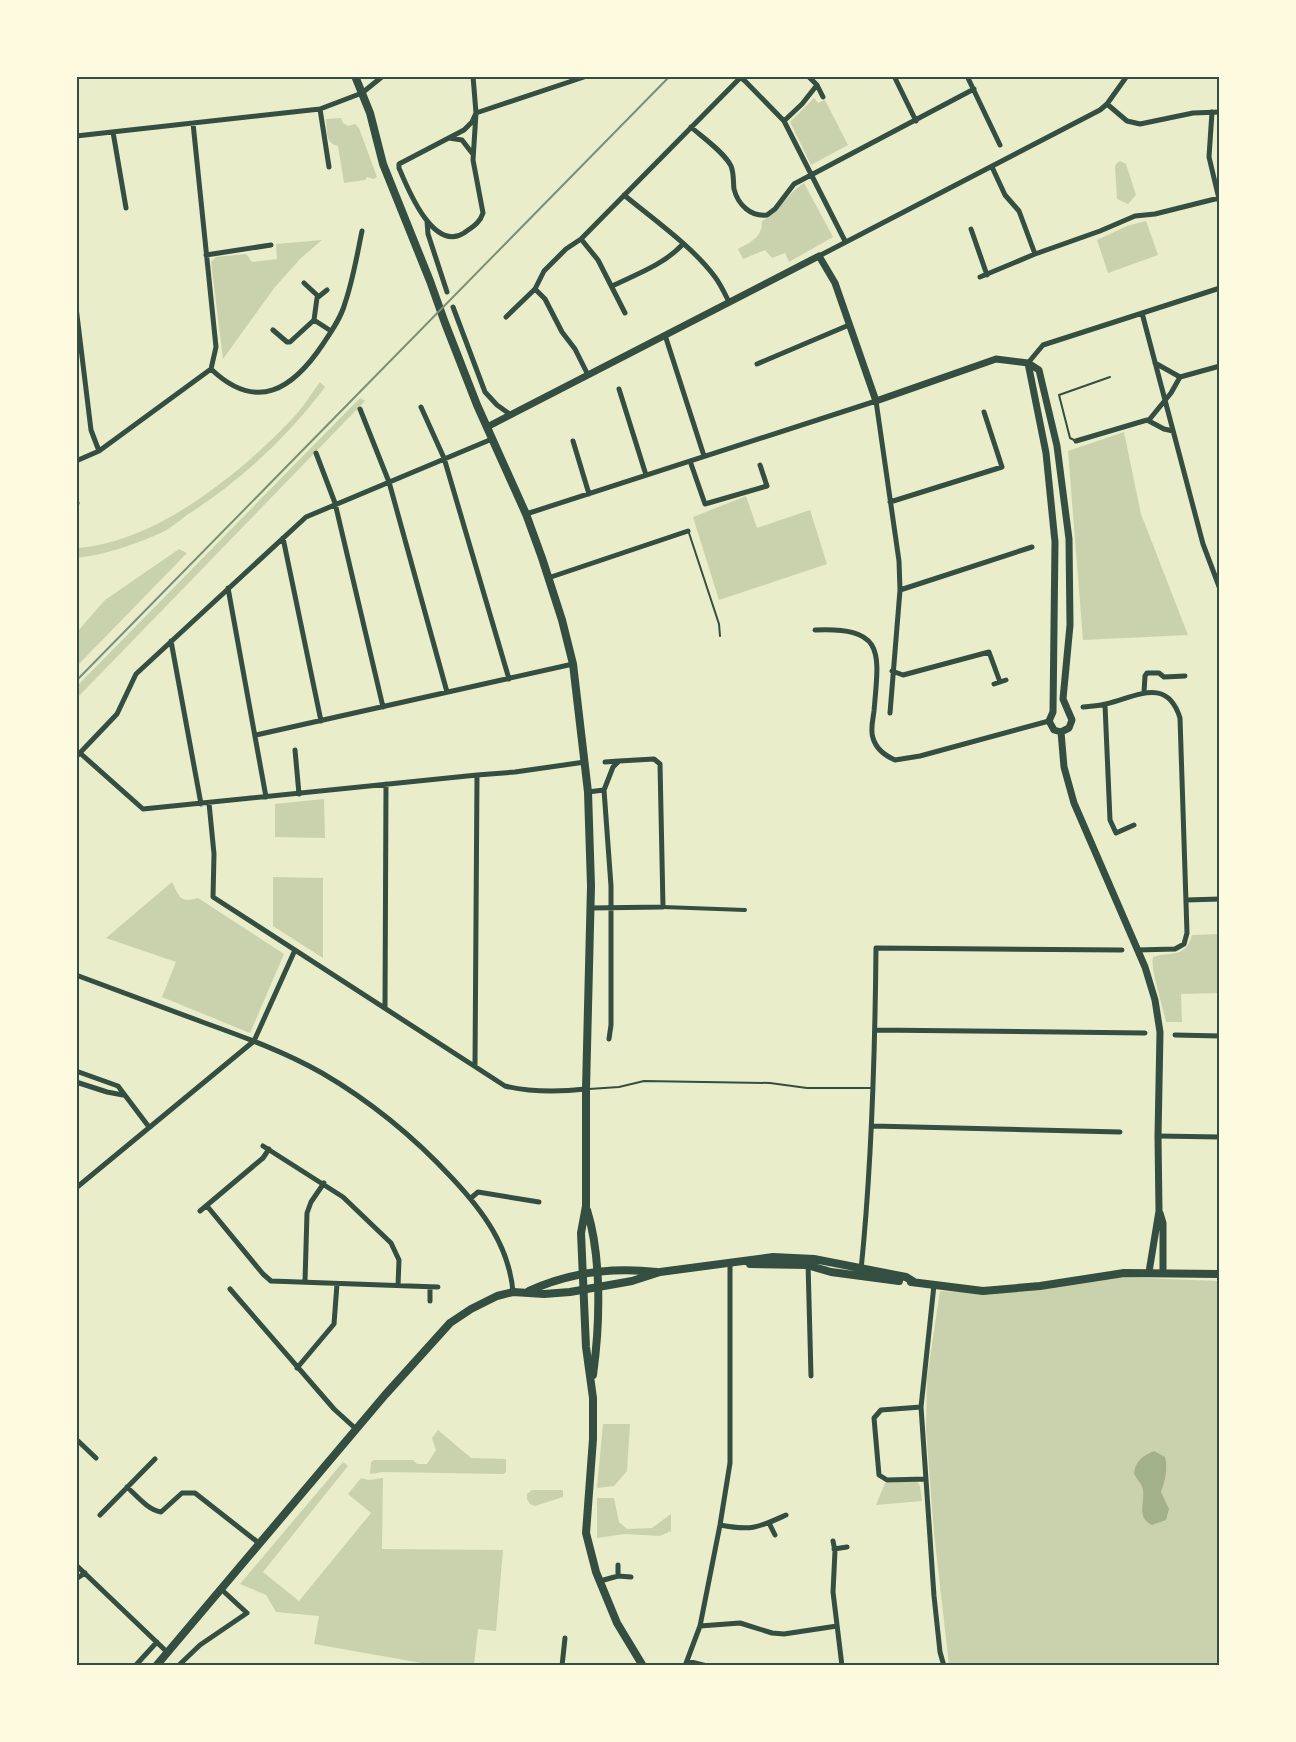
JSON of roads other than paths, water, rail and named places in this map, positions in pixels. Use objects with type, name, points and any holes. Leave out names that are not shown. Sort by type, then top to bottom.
[{"type":"main road","points":[[355,76],[370,113],[383,164],[487,427],[525,514],[562,620],[573,664],[586,762],[591,886],[586,1089],[586,1206],[581,1233],[586,1347],[592,1385],[593,1439],[586,1533],[600,1581],[617,1623],[643,1665]]},
{"type":"main road","points":[[586,1206],[594,1230],[598,1286],[598,1343],[592,1385]]},
{"type":"main road","points":[[156,1665],[356,1429],[450,1323],[497,1296],[513,1292],[544,1293],[583,1289],[632,1281],[660,1272],[773,1257],[808,1262],[831,1272],[860,1272],[983,1291],[1010,1290],[1124,1273],[1220,1274]]},
{"type":"main road","points":[[730,1264],[808,1262]]},
{"type":"main road","points":[[528,1291],[545,1283],[583,1272],[630,1269],[660,1272]]},
{"type":"street","points":[[76,136],[320,109],[363,93],[383,76]]},
{"type":"street","points":[[473,76],[476,113],[472,154],[483,213],[478,223],[460,235],[452,237],[442,233],[427,221],[416,206],[399,168],[401,161],[448,139],[468,126],[476,113],[587,76]]},
{"type":"street","points":[[808,76],[823,97]]},
{"type":"street","points":[[894,76],[916,121]]},
{"type":"street","points":[[967,76],[1000,145]]},
{"type":"street","points":[[487,427],[1100,110],[1128,76]]},
{"type":"street","points":[[506,317],[535,289],[544,271],[566,249],[581,239],[739,77],[746,81],[784,121],[845,241]]},
{"type":"street","points":[[784,121],[802,104],[816,85]]},
{"type":"street","points":[[691,127],[731,166],[736,196],[742,204],[755,215],[767,215],[775,209],[794,184],[974,89]]},
{"type":"street","points":[[1107,104],[1127,121],[1140,124],[1193,113],[1220,112]]},
{"type":"street","points":[[320,109],[329,167]]},
{"type":"street","points":[[980,277],[1135,216],[1219,200],[1209,157],[1212,112]]},
{"type":"street","points":[[76,461],[99,451],[211,369],[216,347],[193,123]]},
{"type":"street","points":[[114,132],[126,208]]},
{"type":"street","points":[[448,139],[462,140],[472,154]]},
{"type":"street","points":[[992,167],[1005,195],[1019,211],[1035,254]]},
{"type":"street","points":[[624,195],[665,228],[708,268],[717,279],[729,302]]},
{"type":"street","points":[[427,221],[428,234],[447,292]]},
{"type":"street","points":[[971,229],[987,275]]},
{"type":"street","points":[[211,369],[232,386],[254,393],[271,392],[299,374],[331,331],[345,305],[362,231]]},
{"type":"street","points":[[581,239],[598,260],[625,313]]},
{"type":"street","points":[[612,286],[658,265],[682,244]]},
{"type":"street","points":[[206,255],[271,245]]},
{"type":"street","points":[[819,256],[835,283],[876,401],[899,561],[900,590],[890,713]]},
{"type":"street","points":[[304,283],[318,296]]},
{"type":"street","points":[[1049,721],[1053,712],[1055,542],[1046,453],[1028,363],[1042,345],[1220,288]]},
{"type":"street","points":[[535,289],[544,299],[562,332],[575,349],[588,375]]},
{"type":"street","points":[[273,330],[283,340],[290,342],[314,320],[318,296],[327,290]]},
{"type":"street","points":[[76,307],[91,430],[99,451]]},
{"type":"street","points":[[453,307],[485,392],[511,415]]},
{"type":"street","points":[[1142,313],[1203,544],[1220,589]]},
{"type":"street","points":[[314,320],[331,331]]},
{"type":"street","points":[[757,364],[849,325]]},
{"type":"street","points":[[665,335],[704,456]]},
{"type":"street","points":[[525,514],[876,401],[996,359],[1028,363],[1039,370],[1057,444],[1069,539],[1070,625],[1064,699],[1071,724],[1069,728],[1061,732],[1054,730],[1049,721]]},
{"type":"street","points":[[1155,363],[1180,377]]},
{"type":"street","points":[[1076,441],[1149,420],[1171,393],[1180,377],[1220,366]]},
{"type":"street","points":[[1210,368],[1220,373]]},
{"type":"street","points":[[619,389],[646,475]]},
{"type":"street","points":[[421,407],[444,458],[509,679]]},
{"type":"street","points":[[360,409],[389,482],[447,692]]},
{"type":"street","points":[[891,502],[1002,467],[984,412]]},
{"type":"street","points":[[1149,420],[1164,429],[1173,431]]},
{"type":"street","points":[[492,439],[306,517],[136,674],[117,714],[78,755],[143,810],[515,772],[586,762]]},
{"type":"street","points":[[573,441],[589,494]]},
{"type":"street","points":[[316,453],[335,503],[383,706]]},
{"type":"street","points":[[690,461],[705,504],[767,486],[760,465]]},
{"type":"street","points":[[548,578],[688,531]]},
{"type":"street","points":[[283,538],[321,721]]},
{"type":"street","points":[[900,590],[1032,547]]},
{"type":"street","points":[[228,588],[266,797]]},
{"type":"street","points":[[814,630],[837,629],[858,633],[871,644],[877,655],[878,669],[873,738],[882,753],[895,760],[920,756],[1049,721]]},
{"type":"street","points":[[171,641],[201,804]]},
{"type":"street","points":[[892,671],[903,675],[989,652],[1000,682]]},
{"type":"street","points":[[256,735],[573,664]]},
{"type":"street","points":[[1144,692],[1144,676],[1147,673],[1159,673],[1164,677],[1185,676]]},
{"type":"street","points":[[1083,707],[1105,705],[1144,692],[1158,693],[1170,698],[1177,707],[1180,718],[1187,933],[1184,944],[1175,949],[1137,950]]},
{"type":"street","points":[[1105,705],[1110,820],[1116,833],[1134,825]]},
{"type":"street","points":[[1053,712],[1063,710],[1069,713]]},
{"type":"street","points":[[1061,732],[1064,767],[1074,803],[1145,967],[1155,1000],[1160,1032],[1159,1211],[1149,1272]]},
{"type":"street","points":[[295,750],[299,794]]},
{"type":"street","points":[[605,762],[654,759],[660,764],[663,907]]},
{"type":"street","points":[[609,1039],[611,1025],[609,909],[611,886],[604,790],[613,767],[619,760]]},
{"type":"street","points":[[475,1066],[477,775]]},
{"type":"street","points":[[385,1008],[386,784]]},
{"type":"street","points":[[588,792],[604,790]]},
{"type":"street","points":[[209,803],[214,854],[213,897],[505,1086],[519,1089],[586,1089]]},
{"type":"street","points":[[1186,900],[1220,899]]},
{"type":"street","points":[[589,908],[663,907],[745,910]]},
{"type":"street","points":[[860,1272],[873,1126],[876,948],[1122,950]]},
{"type":"street","points":[[76,1188],[254,1041],[295,950]]},
{"type":"street","points":[[76,975],[254,1041],[321,1072],[388,1119],[426,1149],[471,1198],[489,1222],[502,1246],[513,1292]]},
{"type":"street","points":[[875,1030],[1145,1034]]},
{"type":"street","points":[[1175,1035],[1220,1036]]},
{"type":"street","points":[[76,1071],[118,1086],[149,1127]]},
{"type":"street","points":[[76,1082],[123,1095]]},
{"type":"street","points":[[873,1126],[1120,1132]]},
{"type":"street","points":[[1158,1136],[1220,1137]]},
{"type":"street","points":[[263,1146],[343,1197],[391,1243],[399,1260],[398,1286]]},
{"type":"street","points":[[200,1211],[262,1158],[269,1149]]},
{"type":"street","points":[[305,1282],[307,1213],[311,1202],[324,1183]]},
{"type":"street","points":[[471,1198],[477,1192],[539,1202]]},
{"type":"street","points":[[207,1206],[263,1274],[272,1281],[438,1287]]},
{"type":"street","points":[[1159,1211],[1162,1223],[1163,1273]]},
{"type":"street","points":[[808,1262],[811,1376]]},
{"type":"street","points":[[706,1665],[686,1663],[700,1626],[730,1463],[732,1429],[730,1264]]},
{"type":"street","points":[[297,1368],[334,1324],[337,1284]]},
{"type":"street","points":[[934,1285],[921,1407],[935,1606],[940,1652],[944,1665]]},
{"type":"street","points":[[430,1287],[430,1301]]},
{"type":"street","points":[[230,1289],[297,1368],[334,1409],[356,1429]]},
{"type":"street","points":[[921,1407],[881,1410],[874,1418],[879,1475],[887,1480],[925,1479]]},
{"type":"street","points":[[76,1439],[96,1458]]},
{"type":"street","points":[[100,1515],[154,1459]]},
{"type":"street","points":[[128,1487],[149,1507],[161,1512],[182,1493],[195,1493],[260,1544]]},
{"type":"street","points":[[720,1525],[745,1529],[759,1528],[786,1515]]},
{"type":"street","points":[[769,1523],[775,1535]]},
{"type":"street","points":[[833,1541],[833,1592],[842,1665]]},
{"type":"street","points":[[834,1549],[847,1547]]},
{"type":"street","points":[[76,1565],[167,1652]]},
{"type":"street","points":[[618,1565],[618,1576]]},
{"type":"street","points":[[76,1579],[85,1573]]},
{"type":"street","points":[[600,1581],[618,1576],[631,1577]]},
{"type":"street","points":[[178,1665],[200,1646],[247,1613],[221,1589]]},
{"type":"street","points":[[700,1626],[740,1623],[772,1633],[784,1634],[837,1626]]},
{"type":"street","points":[[562,1665],[565,1638]]},
{"type":"street","points":[[135,1665],[157,1642]]},
{"type":"lane","points":[[1076,441],[1070,438],[1059,394],[1110,377]]},
{"type":"lane","points":[[688,531],[719,624],[720,636]]},
{"type":"lane","points":[[586,1089],[619,1087],[644,1081],[770,1083],[807,1088],[873,1088]]},
{"type":"railway","points":[[76,681],[670,76]]}]
